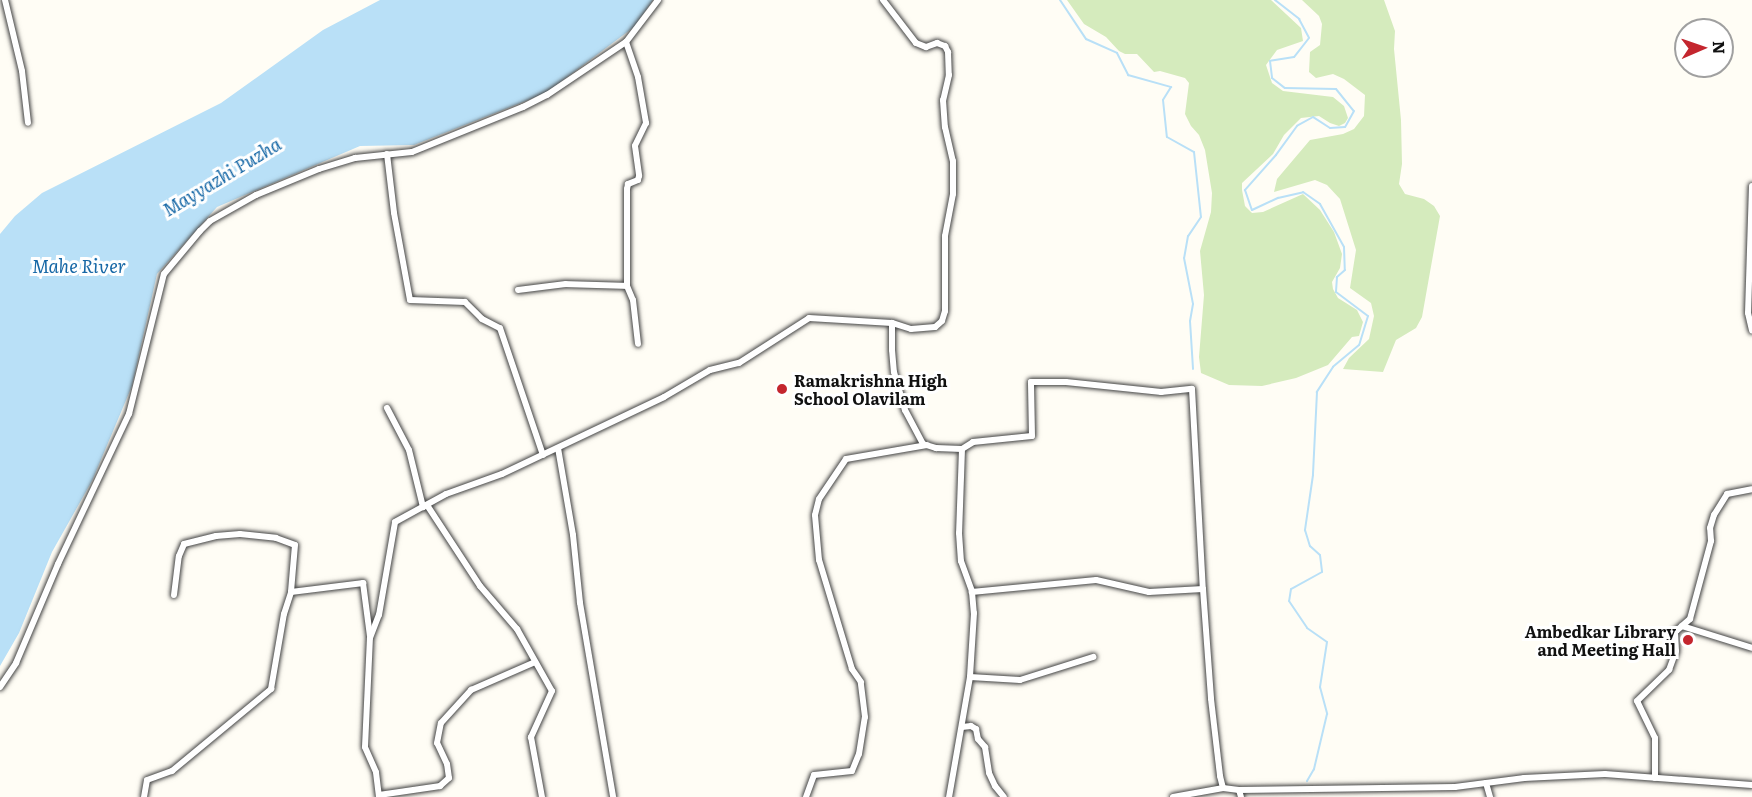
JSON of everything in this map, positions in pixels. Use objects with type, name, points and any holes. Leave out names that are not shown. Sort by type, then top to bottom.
[{"type":"street","points":[[5,0],[22,71],[28,123]]},
{"type":"street","points":[[0,687],[16,663],[58,564],[129,414],[164,274],[210,221],[256,195],[319,169],[355,158],[412,152],[473,125],[495,120],[514,112],[547,95],[626,42],[658,0]]},
{"type":"street","points":[[370,638],[379,615],[395,522],[425,506],[543,455],[664,397],[710,370],[739,363],[809,318],[892,323],[911,328],[934,327],[942,321],[945,311],[945,236],[953,194],[953,161],[945,128],[943,100],[949,75],[948,52],[945,46],[937,43],[921,47],[916,43],[883,0]]},
{"type":"street","points":[[626,42],[638,77],[646,123],[635,146],[638,180],[628,184],[627,189],[627,286],[633,300],[638,344]]},
{"type":"street","points":[[387,154],[394,213],[410,300],[465,302],[482,319],[500,328],[543,455]]},
{"type":"street","points":[[1752,186],[1748,313],[1752,331]]},
{"type":"street","points":[[518,290],[566,284],[627,286]]},
{"type":"street","points":[[892,323],[891,350],[905,410],[923,444],[936,448],[962,449],[973,441],[1032,436],[1031,382],[1066,382],[1161,392],[1192,389],[1211,699],[1223,788]]},
{"type":"street","points":[[387,408],[409,450],[425,506],[480,586],[517,629],[552,691],[531,737],[542,797]]},
{"type":"street","points":[[806,797],[810,780],[814,775],[852,771],[859,754],[865,717],[865,698],[861,682],[852,669],[819,560],[815,515],[819,499],[846,459],[927,445]]},
{"type":"street","points":[[558,448],[573,535],[580,603],[614,797]]},
{"type":"street","points":[[949,797],[952,767],[962,727],[970,677],[974,613],[972,592],[961,561],[958,533],[962,449]]},
{"type":"street","points":[[1655,778],[1655,738],[1637,701],[1670,670],[1676,651],[1675,632],[1690,619],[1711,541],[1710,528],[1714,515],[1727,494],[1752,489]]},
{"type":"street","points":[[144,797],[147,780],[172,771],[271,689],[284,614],[291,592],[295,545],[276,538],[240,534],[216,536],[184,544],[179,555],[174,595]]},
{"type":"street","points":[[972,592],[1096,580],[1149,592],[1203,589]]},
{"type":"street","points":[[291,592],[363,583],[370,638],[365,747],[376,772],[379,796],[418,791],[440,786],[445,782],[449,778],[437,742],[441,723],[471,690],[535,662]]},
{"type":"street","points":[[1682,626],[1752,648]]},
{"type":"street","points":[[970,677],[1020,680],[1093,657]]},
{"type":"street","points":[[962,727],[971,726],[976,729],[978,739],[985,747],[992,780],[1004,797]]},
{"type":"street","points":[[1173,797],[1223,788],[1240,793],[1455,787],[1524,778],[1605,774],[1752,785]]},
{"type":"street","points":[[1486,783],[1490,797]]},
{"type":"green space","points":[[1067,0],[1271,0],[1301,28],[1303,41],[1277,50],[1266,65],[1272,83],[1283,91],[1333,97],[1344,106],[1348,118],[1339,126],[1319,116],[1301,118],[1284,135],[1273,154],[1242,183],[1242,190],[1245,206],[1252,213],[1263,212],[1303,194],[1320,210],[1334,232],[1342,254],[1340,268],[1332,282],[1333,289],[1338,298],[1357,310],[1363,322],[1359,336],[1352,337],[1328,365],[1296,378],[1262,386],[1229,385],[1201,373],[1199,357],[1204,295],[1200,251],[1211,212],[1212,193],[1205,150],[1199,135],[1185,114],[1189,83],[1185,78],[1160,71],[1154,72],[1137,54],[1125,54],[1119,51],[1106,37],[1084,24]]},
{"type":"green space","points":[[1302,0],[1384,0],[1395,31],[1394,49],[1401,120],[1402,164],[1399,184],[1405,194],[1424,199],[1434,206],[1440,216],[1422,317],[1416,328],[1396,340],[1383,372],[1343,369],[1349,358],[1369,339],[1374,316],[1371,303],[1350,288],[1356,250],[1340,199],[1327,185],[1315,180],[1274,192],[1277,179],[1310,140],[1343,134],[1354,129],[1364,116],[1365,95],[1344,79],[1333,74],[1316,78],[1309,72],[1310,52],[1320,45],[1322,24],[1319,16]]},
{"type":"water","name":"Mahe River","points":[[380,0],[653,0],[634,27],[546,93],[414,145],[360,146],[217,207],[157,274],[132,386],[92,481],[52,552],[19,633],[0,666],[0,234],[15,216],[42,193],[221,103],[323,30]]},
{"type":"waterway","points":[[1060,0],[1086,39],[1117,53],[1128,75],[1171,87],[1163,100],[1167,137],[1194,152],[1201,217],[1188,236],[1184,258],[1193,304],[1190,321],[1193,369]]},
{"type":"waterway","points":[[1275,0],[1299,19],[1309,38],[1294,57],[1270,61],[1272,78],[1285,88],[1336,89],[1354,111],[1345,127],[1330,128],[1313,117],[1297,126],[1276,155],[1245,190],[1252,210],[1278,198],[1303,192],[1320,204],[1344,247],[1345,270],[1337,277],[1336,292],[1368,316],[1359,345],[1333,367],[1317,392],[1313,475],[1305,530],[1310,546],[1320,555],[1322,572],[1291,589],[1289,601],[1307,628],[1327,642],[1320,687],[1327,714],[1314,769],[1307,781]]},
{"type":"place","name":"Ramakrishna High School Olavilam","points":[[782,389]]},
{"type":"place","name":"Ambedkar Library and Meeting Hall","points":[[1688,640]]},
{"type":"water label","name":"Mayyazhi Puzha","points":[[222,177]]}]
